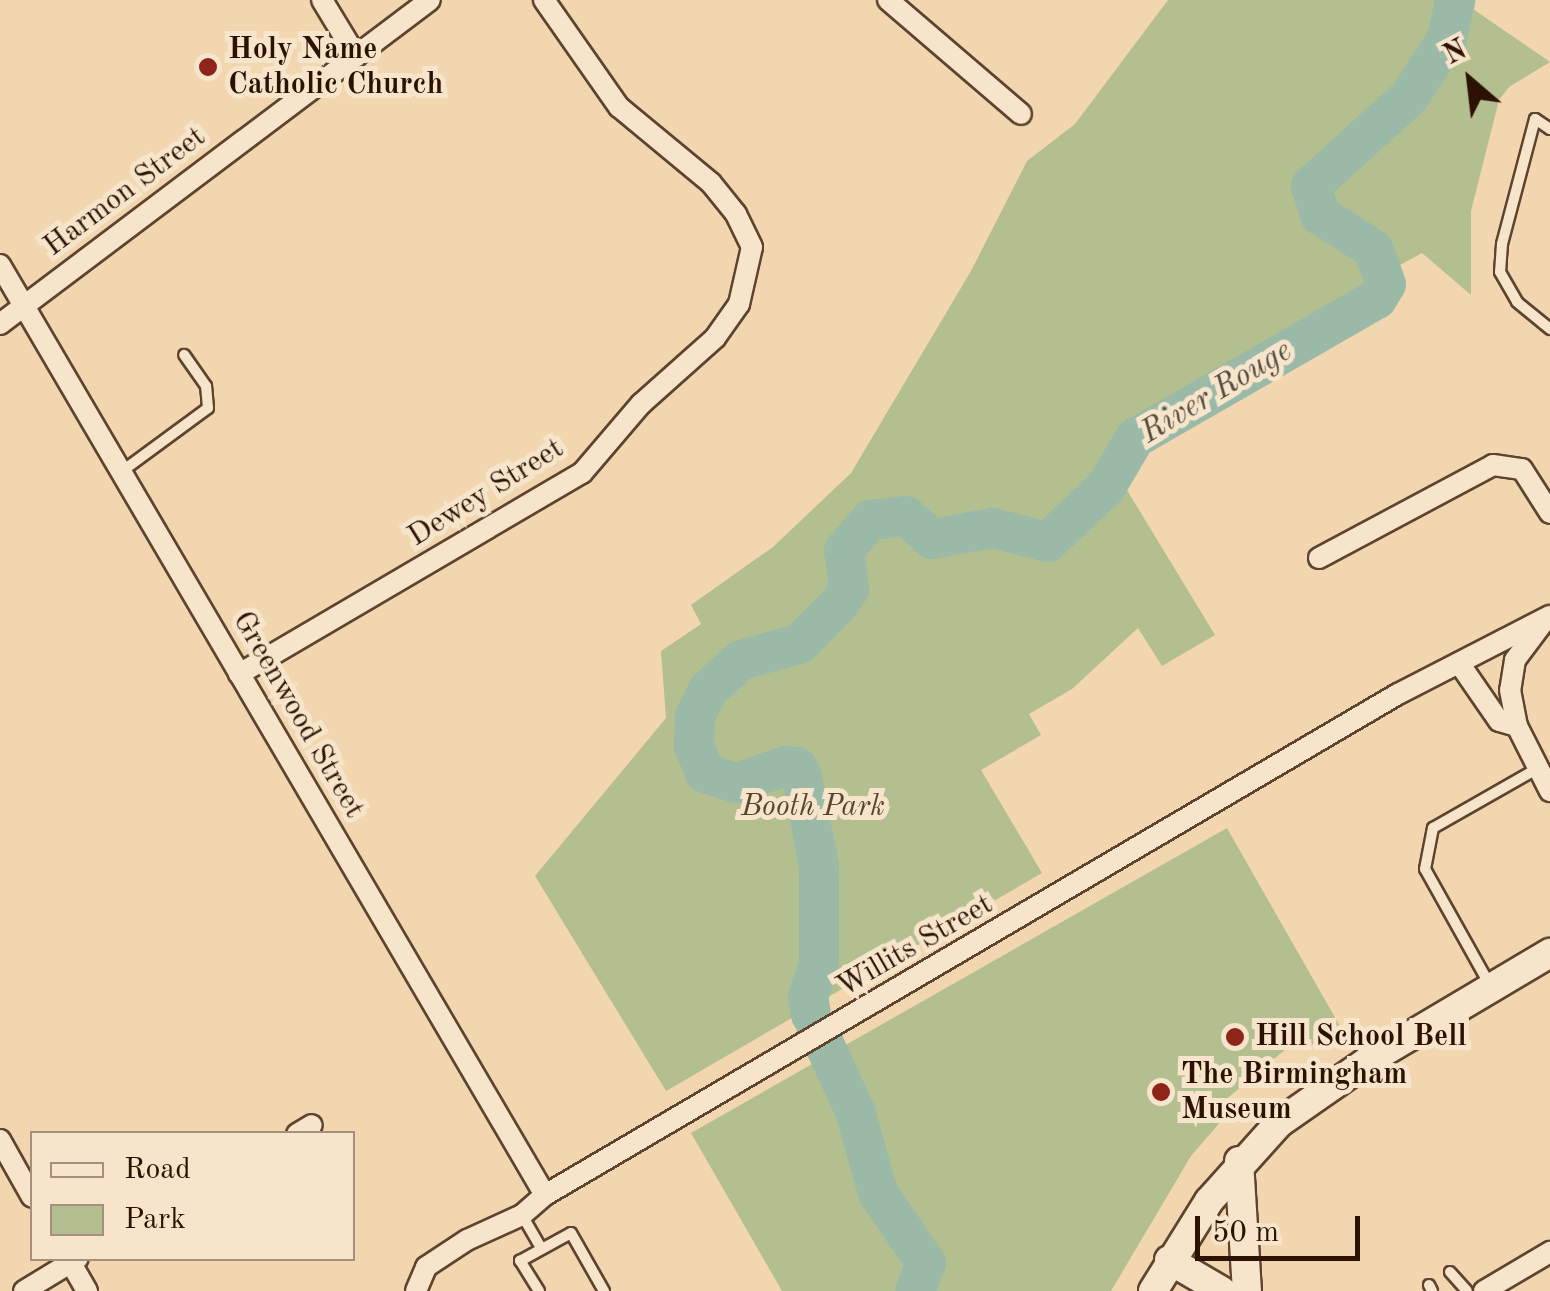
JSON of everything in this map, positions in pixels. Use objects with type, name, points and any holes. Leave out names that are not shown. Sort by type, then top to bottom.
[{"type":"main road","points":[[1152,1291],[1239,1162],[1339,1079],[1550,952]]},
{"type":"main road","points":[[1239,1162],[1247,1291]]},
{"type":"main road","points":[[1170,1260],[1222,1291]]},
{"type":"street","points":[[322,0],[356,56]]},
{"type":"street","name":"Harmon Street","points":[[0,324],[430,0]]},
{"type":"street","name":"Dewey Street","points":[[240,674],[582,473],[632,414],[730,320],[751,271],[746,229],[711,183],[618,107],[544,0]]},
{"type":"street","points":[[888,0],[1021,114]]},
{"type":"street","name":"Greenwood Street","points":[[0,265],[546,1195]]},
{"type":"street","points":[[1319,558],[1494,465],[1522,469],[1550,513]]},
{"type":"street","points":[[1546,619],[1510,675],[1517,726],[1550,791]]},
{"type":"street","name":"Willits Street","points":[[416,1291],[426,1267],[438,1258],[522,1215],[546,1195],[1459,663],[1546,619]]},
{"type":"street","points":[[1459,663],[1499,721],[1517,726]]},
{"type":"street","points":[[0,1140],[30,1193]]},
{"type":"street","points":[[1484,1291],[1550,1252]]},
{"type":"street","points":[[24,1291],[70,1261]]},
{"type":"street","points":[[72,1261],[86,1291]]},
{"type":"lane","points":[[1550,129],[1535,118],[1500,272],[1517,302],[1550,329]]},
{"type":"lane","points":[[121,472],[208,408],[206,386],[184,355]]},
{"type":"lane","points":[[1491,988],[1425,870],[1433,828],[1538,767]]},
{"type":"lane","points":[[522,1215],[542,1249]]},
{"type":"lane","points":[[538,1291],[520,1261],[570,1233],[604,1291]]},
{"type":"lane","points":[[1450,1272],[1467,1291]]},
{"type":"green space","name":"Booth Park","points":[[1168,0],[1460,0],[1550,62],[1509,87],[1499,100],[1471,211],[1471,295],[1422,253],[1342,297],[1335,338],[1197,385],[1119,477],[1215,635],[1162,666],[1138,628],[1072,689],[1029,714],[1041,735],[981,770],[1042,873],[666,1091],[535,876],[666,718],[661,651],[701,624],[691,605],[773,547],[851,473],[971,271],[1027,161],[1075,124]]},
{"type":"green space","points":[[1227,828],[1341,1028],[1304,1049],[1293,1043],[1224,1101],[1229,1112],[1191,1156],[1111,1291],[782,1291],[691,1133]]},
{"type":"waterway","name":"River Rouge","points":[[811,1015],[808,997],[819,963],[819,866],[802,777],[797,767],[786,766],[736,783],[705,773],[694,746],[695,716],[709,689],[741,660],[799,644],[839,604],[849,589],[844,550],[870,520],[906,516],[932,539],[993,528],[1048,542],[1106,487],[1135,438],[1377,299],[1386,284],[1373,249],[1320,215],[1311,186],[1409,97],[1447,39],[1455,0]]},
{"type":"waterway","name":"River Rouge","points":[[816,1026],[855,1111],[878,1193],[926,1263],[915,1291]]},
{"type":"place","name":"Holy Name Catholic Church","points":[[208,67]]},
{"type":"place","name":"Hill School Bell","points":[[1235,1037]]},
{"type":"place","name":"The Birmingham Museum","points":[[1161,1092]]}]
